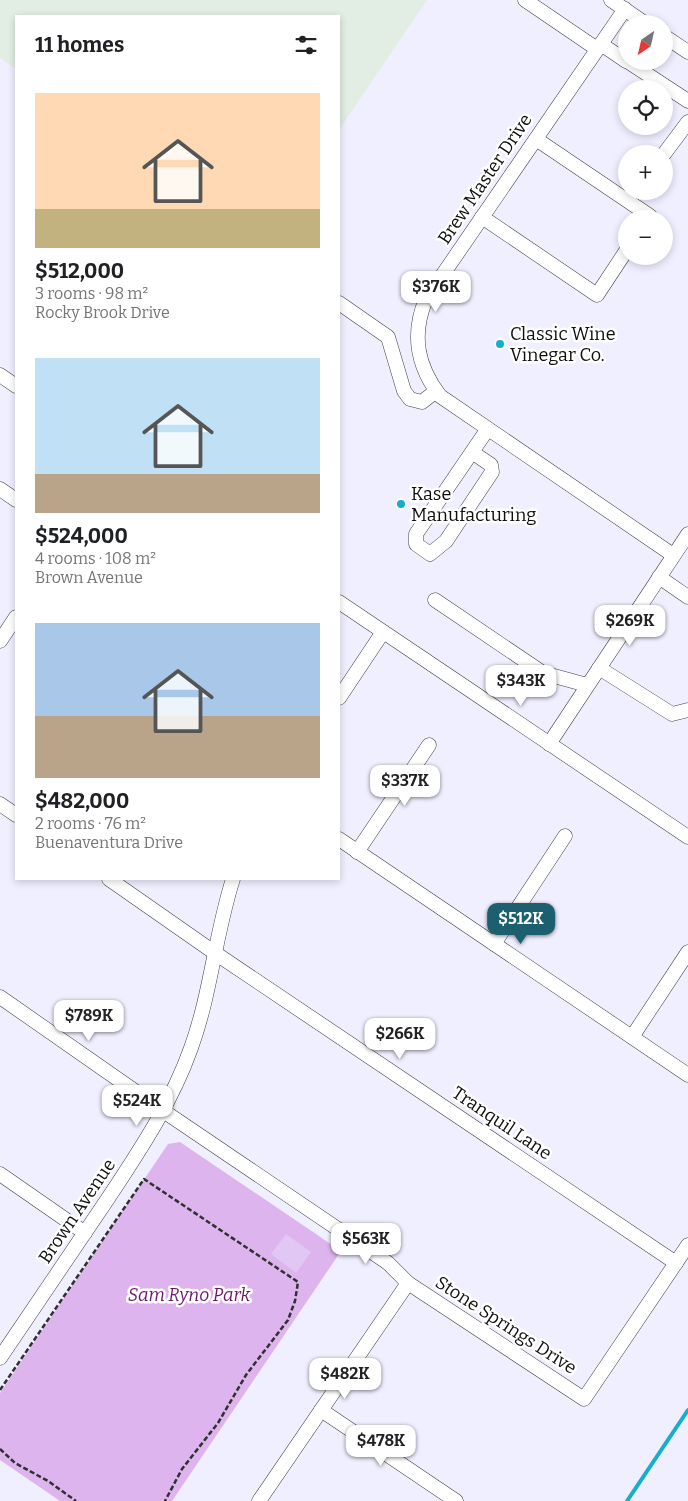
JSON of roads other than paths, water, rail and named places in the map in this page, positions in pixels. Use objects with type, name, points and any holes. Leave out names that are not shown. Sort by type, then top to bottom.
[{"type":"street","points":[[525,0],[599,47],[618,56]]},
{"type":"street","points":[[611,0],[633,15]]},
{"type":"street","name":"Brew Master Drive","points":[[625,9],[426,299],[420,312],[416,336],[426,373],[436,391],[458,411],[673,555]]},
{"type":"street","points":[[673,42],[688,52]]},
{"type":"street","points":[[641,70],[688,101]]},
{"type":"street","points":[[671,145],[688,122]]},
{"type":"street","points":[[536,139],[641,210]]},
{"type":"street","points":[[482,218],[597,295],[618,263]]},
{"type":"street","points":[[340,304],[388,337],[404,391],[410,399],[422,402],[436,391]]},
{"type":"street","points":[[0,375],[15,385]]},
{"type":"street","points":[[472,452],[491,465],[492,472],[446,541],[430,554],[416,544],[416,534],[487,430]]},
{"type":"street","points":[[0,489],[15,499]]},
{"type":"street","points":[[549,744],[688,534]]},
{"type":"street","points":[[659,577],[688,597]]},
{"type":"street","points":[[435,600],[543,673],[587,685]]},
{"type":"street","points":[[340,603],[688,837]]},
{"type":"street","points":[[0,641],[15,618]]},
{"type":"street","points":[[340,696],[383,632]]},
{"type":"street","points":[[599,668],[672,714],[688,710]]},
{"type":"street","points":[[357,852],[429,745]]},
{"type":"street","points":[[0,804],[15,814]]},
{"type":"street","points":[[494,944],[565,836]]},
{"type":"street","points":[[340,840],[688,1075]]},
{"type":"street","name":"Tranquil Lane","points":[[110,880],[215,953],[676,1263]]},
{"type":"street","name":"Brown Avenue","points":[[0,1358],[150,1134],[162,1110],[191,1049],[208,991],[220,925],[233,880]]},
{"type":"street","points":[[632,1036],[688,952]]},
{"type":"street","name":"Stone Springs Drive","points":[[0,997],[162,1110],[388,1263],[408,1283],[584,1399],[676,1263]]},
{"type":"street","points":[[0,1174],[85,1233]]},
{"type":"street","points":[[676,1263],[688,1245]]},
{"type":"street","points":[[259,1501],[408,1283]]},
{"type":"street","points":[[321,1410],[456,1501]]},
{"type":"railway","points":[[627,1501],[688,1410]]},
{"type":"place","name":"Classic Wine Vinegar Co.","points":[[500,344]]},
{"type":"place","name":"Kase Manufacturing","points":[[401,504]]},
{"type":"park label","name":"Sam Ryno Park","points":[[189,1295]]}]
